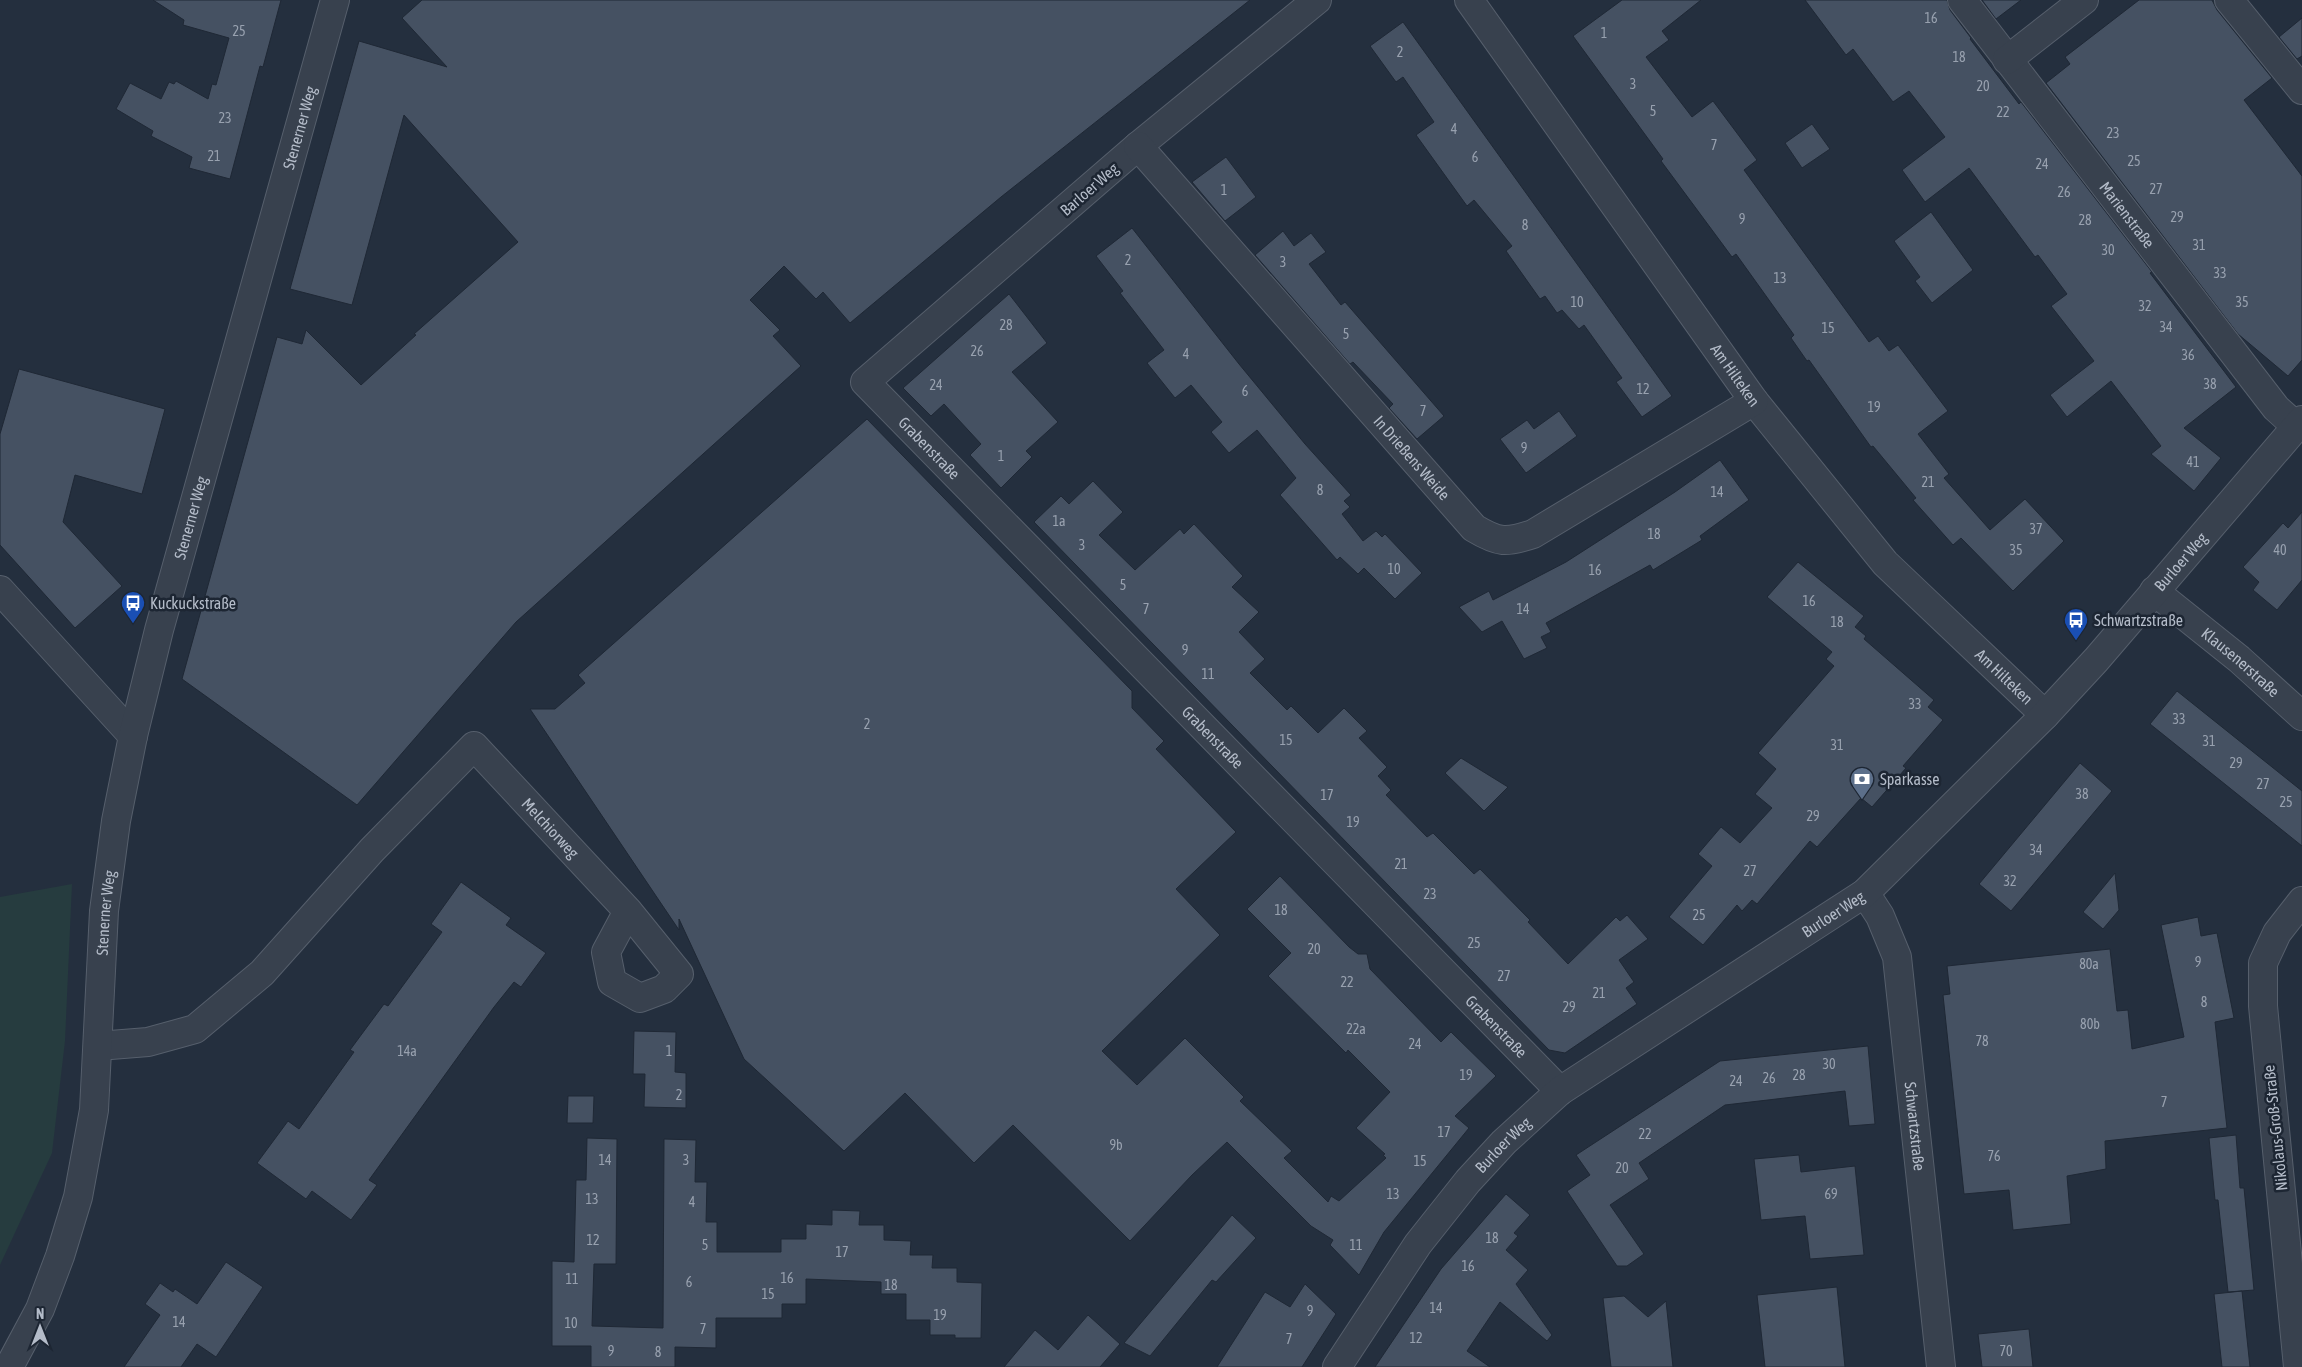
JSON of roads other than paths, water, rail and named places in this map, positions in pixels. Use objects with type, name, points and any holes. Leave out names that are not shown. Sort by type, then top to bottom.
[{"type":"street","name":"Stenerner Weg","points":[[9,1367],[40,1309],[60,1256],[78,1197],[94,1110],[104,911],[116,821],[132,736],[159,630],[335,0]]},
{"type":"street","name":"Barloer Weg","points":[[865,382],[1138,146],[1317,0]]},
{"type":"street","name":"Am Hilteken","points":[[1469,0],[1754,400],[1885,563],[2045,715]]},
{"type":"street","name":"Marienstraße","points":[[1962,0],[2276,408],[2299,423]]},
{"type":"street","points":[[2007,60],[2084,0]]},
{"type":"street","points":[[2229,0],[2302,90]]},
{"type":"street","name":"In Drießens Weide","points":[[1138,146],[1474,528],[1492,539],[1513,541],[1533,534],[1754,400]]},
{"type":"street","name":"Grabenstraße","points":[[865,382],[1560,1091]]},
{"type":"street","name":"Burloer Weg","points":[[1338,1367],[1418,1244],[1468,1181],[1504,1142],[1560,1091],[1865,893],[2045,715],[2096,660],[2299,423]]},
{"type":"street","points":[[0,590],[132,736]]},
{"type":"street","name":"Klausenerstraße","points":[[2154,591],[2239,659],[2302,716]]},
{"type":"street","name":"Melchiorweg","points":[[98,1046],[148,1042],[195,1029],[262,973],[372,850],[474,746],[628,911]]},
{"type":"street","name":"Schwartzstraße","points":[[1865,893],[1880,916],[1897,958],[1941,1367]]},
{"type":"street","name":"Nikolaus-Groß-Straße","points":[[2298,1367],[2263,1006],[2263,963],[2277,933],[2302,901]]},
{"type":"place","name":"Kuckuckstraße","points":[[133,624]]},
{"type":"place","name":"Schwartzstraße","points":[[2076,641]]},
{"type":"place","name":"Sparkasse","points":[[1862,800]]}]
